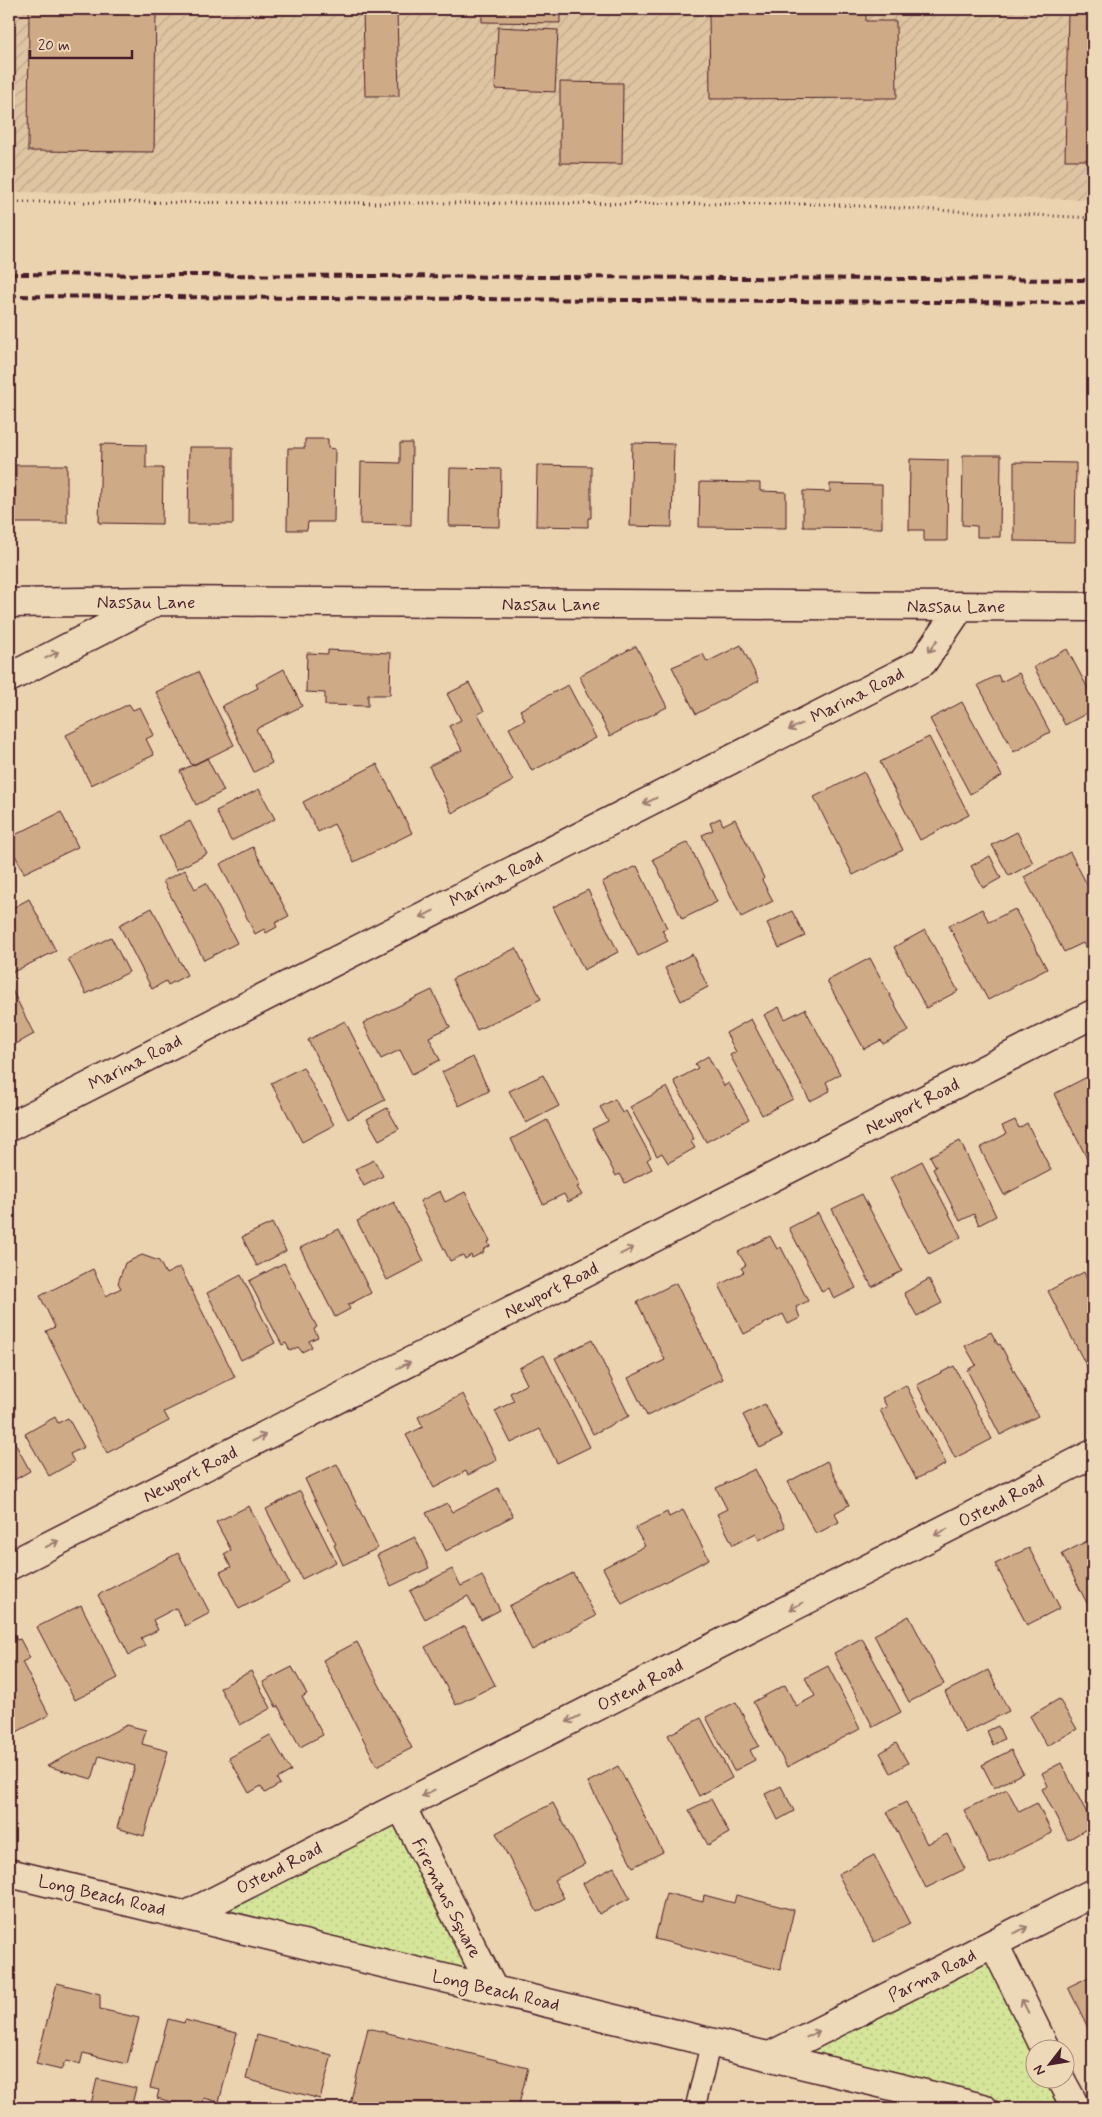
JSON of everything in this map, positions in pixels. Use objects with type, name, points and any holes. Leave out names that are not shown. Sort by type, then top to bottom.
[{"type":"street","name":"Nassau Lane","points":[[9,603],[158,601],[1093,607]]},
{"type":"street","points":[[9,678],[158,601]]},
{"type":"street","name":"Marina Road","points":[[9,1126],[923,662],[961,606]]},
{"type":"street","name":"Newport Road","points":[[9,1566],[1093,1014]]},
{"type":"street","name":"Ostend Road","points":[[187,1915],[1093,1454]]},
{"type":"street","name":"Firemans Square","points":[[401,1806],[494,1989]]},
{"type":"street","name":"Long Beach Road","points":[[9,1873],[983,2108]]},
{"type":"street","name":"Parma Road","points":[[770,2056],[1093,1893]]},
{"type":"street","points":[[994,1944],[1041,2040]]},
{"type":"street","points":[[1067,2090],[1076,2108]]},
{"type":"lane","points":[[695,2108],[711,2042]]},
{"type":"path","points":[[9,202],[819,204],[1093,218]]},
{"type":"shaded area","points":[[9,9],[1093,9],[1093,199],[9,192]]},
{"type":"green space","points":[[400,1813],[482,1980],[204,1912]]},
{"type":"green space","points":[[991,1952],[1030,2040],[1024,2040],[1024,2090],[1058,2090],[1067,2108],[1026,2108],[801,2053]]},
{"type":"building","points":[[29,9],[156,9],[154,152],[28,151]]},
{"type":"building","points":[[363,9],[397,9],[399,96],[365,96]]},
{"type":"building","points":[[482,9],[560,9],[560,23],[482,22]]},
{"type":"building","points":[[1068,10],[1093,10],[1093,160],[1065,160]]},
{"type":"building","points":[[866,12],[866,21],[896,21],[897,98],[710,99],[709,13]]},
{"type":"building","points":[[498,27],[558,30],[555,92],[495,89]]},
{"type":"building","points":[[560,82],[623,83],[622,164],[560,163]]},
{"type":"building","points":[[305,439],[328,439],[328,448],[335,449],[334,522],[308,522],[307,530],[287,530],[288,448],[305,448]]},
{"type":"building","points":[[400,443],[412,443],[411,525],[360,524],[361,462],[400,463]]},
{"type":"building","points":[[632,443],[674,444],[672,527],[630,526]]},
{"type":"building","points":[[101,444],[146,445],[146,468],[163,468],[162,524],[99,523]]},
{"type":"building","points":[[189,447],[233,447],[233,524],[188,524]]},
{"type":"building","points":[[963,455],[1001,455],[1000,537],[977,537],[977,526],[962,525]]},
{"type":"building","points":[[910,459],[948,460],[947,541],[924,541],[924,530],[909,530]]},
{"type":"building","points":[[1014,462],[1076,463],[1075,542],[1014,541]]},
{"type":"building","points":[[16,465],[67,465],[67,523],[15,523]]},
{"type":"building","points":[[537,465],[591,466],[591,518],[588,518],[588,527],[536,526]]},
{"type":"building","points":[[450,468],[501,469],[500,527],[449,526]]},
{"type":"building","points":[[700,482],[760,483],[760,491],[786,492],[786,528],[699,527]]},
{"type":"building","points":[[830,484],[882,485],[882,528],[803,527],[803,491],[830,492]]},
{"type":"building","points":[[741,645],[759,681],[696,714],[672,667],[703,654],[707,662]]},
{"type":"building","points":[[636,646],[667,707],[610,736],[579,676]]},
{"type":"building","points":[[1067,649],[1093,698],[1093,710],[1065,725],[1034,667]]},
{"type":"building","points":[[328,650],[391,653],[390,695],[368,695],[368,706],[325,705],[325,693],[306,692],[307,653],[328,654]]},
{"type":"building","points":[[284,669],[302,706],[256,729],[272,763],[254,772],[222,706],[258,688],[256,684]]},
{"type":"building","points":[[198,672],[234,745],[192,766],[156,692]]},
{"type":"building","points":[[1019,673],[1050,732],[1014,752],[978,685],[998,675],[1001,682]]},
{"type":"building","points":[[469,683],[484,711],[478,714],[513,781],[452,813],[429,766],[462,750],[449,726],[461,720],[447,694]]},
{"type":"building","points":[[568,685],[596,738],[532,771],[509,728],[525,720],[520,710]]},
{"type":"building","points":[[962,702],[1002,776],[970,794],[930,719]]},
{"type":"building","points":[[129,704],[133,710],[140,707],[154,735],[146,739],[154,755],[91,785],[66,735]]},
{"type":"building","points":[[929,737],[969,815],[920,840],[880,762]]},
{"type":"building","points":[[207,758],[224,791],[196,805],[180,771]]},
{"type":"building","points":[[377,764],[412,833],[354,862],[334,824],[318,832],[303,802]]},
{"type":"building","points":[[864,772],[903,850],[853,875],[814,797]]},
{"type":"building","points":[[259,789],[275,819],[231,841],[216,811]]},
{"type":"building","points":[[61,812],[78,847],[24,873],[9,843],[9,838]]},
{"type":"building","points":[[720,818],[723,825],[735,819],[764,878],[762,880],[773,901],[741,917],[702,835],[713,830],[710,823]]},
{"type":"building","points":[[190,821],[207,854],[176,870],[159,837]]},
{"type":"building","points":[[1017,832],[1033,863],[1009,876],[992,845]]},
{"type":"building","points":[[688,842],[717,902],[682,919],[653,859]]},
{"type":"building","points":[[253,847],[289,916],[275,923],[277,927],[266,933],[264,929],[255,934],[220,864]]},
{"type":"building","points":[[1070,852],[1093,896],[1093,937],[1090,938],[1093,943],[1085,947],[1083,943],[1064,952],[1024,877]]},
{"type":"building","points":[[990,856],[1001,878],[983,888],[971,866]]},
{"type":"building","points":[[637,866],[667,928],[662,930],[668,941],[638,956],[602,882]]},
{"type":"building","points":[[185,870],[195,889],[206,883],[237,943],[204,960],[163,881]]},
{"type":"building","points":[[588,890],[618,952],[584,970],[553,907]]},
{"type":"building","points":[[29,899],[56,951],[13,972],[9,963],[9,910]]},
{"type":"building","points":[[152,908],[187,975],[168,985],[166,981],[152,989],[119,925]]},
{"type":"building","points":[[982,909],[989,922],[1015,909],[1047,969],[988,1000],[949,926]]},
{"type":"building","points":[[792,911],[805,936],[779,948],[767,923]]},
{"type":"building","points":[[925,930],[958,991],[926,1008],[894,947]]},
{"type":"building","points":[[111,937],[129,972],[86,994],[68,959]]},
{"type":"building","points":[[516,948],[541,999],[477,1030],[452,979]]},
{"type":"building","points":[[692,954],[708,987],[681,1001],[665,968]]},
{"type":"building","points":[[870,958],[909,1031],[883,1044],[881,1040],[864,1049],[827,981]]},
{"type":"building","points":[[9,984],[34,1034],[9,1048]]},
{"type":"building","points":[[432,990],[450,1027],[429,1037],[440,1060],[412,1074],[400,1050],[381,1059],[363,1023]]},
{"type":"building","points":[[779,1007],[785,1019],[805,1009],[840,1074],[826,1082],[830,1091],[810,1101],[764,1015]]},
{"type":"building","points":[[751,1019],[793,1099],[762,1115],[730,1055],[736,1052],[726,1033]]},
{"type":"building","points":[[345,1021],[385,1100],[348,1119],[308,1040]]},
{"type":"building","points":[[708,1056],[724,1086],[729,1083],[749,1119],[706,1142],[674,1081],[698,1068],[695,1064]]},
{"type":"building","points":[[473,1057],[489,1091],[459,1106],[442,1072]]},
{"type":"building","points":[[303,1067],[334,1125],[302,1142],[271,1083]]},
{"type":"building","points":[[543,1075],[559,1106],[526,1123],[509,1091]]},
{"type":"building","points":[[1087,1077],[1093,1089],[1093,1170],[1054,1094]]},
{"type":"building","points":[[667,1087],[694,1139],[690,1140],[695,1148],[668,1163],[662,1153],[657,1156],[630,1107]]},
{"type":"building","points":[[615,1099],[622,1113],[626,1111],[651,1157],[647,1160],[652,1169],[625,1183],[620,1174],[616,1176],[592,1129],[608,1121],[600,1107]]},
{"type":"building","points":[[387,1108],[399,1129],[379,1140],[367,1119]]},
{"type":"building","points":[[547,1120],[580,1186],[577,1187],[582,1195],[568,1202],[564,1194],[543,1204],[511,1139]]},
{"type":"building","points":[[1015,1120],[1019,1128],[1027,1123],[1051,1170],[1004,1195],[980,1148],[1006,1134],[1002,1126]]},
{"type":"building","points":[[960,1141],[996,1216],[979,1225],[974,1214],[960,1221],[933,1169],[936,1167],[930,1156]]},
{"type":"building","points":[[374,1160],[383,1176],[364,1186],[355,1169]]},
{"type":"building","points":[[922,1161],[961,1237],[929,1254],[890,1178]]},
{"type":"building","points":[[440,1191],[445,1202],[465,1192],[490,1241],[488,1242],[490,1246],[483,1250],[484,1252],[472,1258],[471,1255],[465,1259],[463,1255],[450,1261],[420,1201]]},
{"type":"building","points":[[862,1194],[902,1271],[872,1287],[832,1209]]},
{"type":"building","points":[[394,1202],[424,1261],[387,1280],[357,1221]]},
{"type":"building","points":[[818,1213],[856,1288],[834,1299],[829,1288],[822,1292],[789,1228]]},
{"type":"building","points":[[272,1223],[286,1251],[257,1266],[242,1237]]},
{"type":"building","points":[[339,1229],[371,1293],[348,1305],[350,1309],[335,1317],[300,1248]]},
{"type":"building","points":[[770,1236],[777,1249],[781,1247],[808,1301],[796,1307],[800,1318],[788,1324],[783,1314],[744,1334],[719,1285],[744,1272],[741,1268],[746,1265],[738,1252]]},
{"type":"building","points":[[142,1255],[159,1261],[166,1274],[180,1267],[235,1377],[164,1412],[169,1421],[107,1453],[46,1331],[55,1327],[40,1296],[93,1269],[106,1296],[121,1288],[118,1283],[125,1263]]},
{"type":"building","points":[[284,1263],[317,1327],[314,1329],[318,1337],[309,1341],[312,1347],[302,1352],[298,1347],[290,1351],[286,1343],[282,1345],[249,1281]]},
{"type":"building","points":[[1084,1272],[1093,1291],[1093,1379],[1048,1291]]},
{"type":"building","points":[[241,1275],[275,1343],[241,1360],[207,1293]]},
{"type":"building","points":[[929,1279],[942,1303],[917,1316],[904,1293]]},
{"type":"building","points":[[676,1283],[723,1379],[647,1416],[628,1378],[665,1360],[637,1302]]},
{"type":"building","points":[[991,1332],[998,1345],[1000,1344],[1038,1416],[1000,1435],[967,1370],[976,1365],[965,1346]]},
{"type":"building","points":[[592,1340],[629,1416],[593,1434],[555,1358]]},
{"type":"building","points":[[544,1355],[590,1447],[557,1463],[540,1429],[511,1443],[495,1411],[514,1401],[510,1393],[527,1384],[519,1368]]},
{"type":"building","points":[[954,1366],[992,1439],[955,1458],[917,1385]]},
{"type":"building","points":[[906,1385],[946,1464],[916,1479],[880,1410],[887,1407],[882,1398]]},
{"type":"building","points":[[463,1394],[497,1460],[468,1475],[466,1471],[434,1488],[406,1435],[423,1427],[418,1417]]},
{"type":"building","points":[[765,1404],[782,1437],[760,1448],[743,1415]]},
{"type":"building","points":[[55,1417],[58,1423],[68,1418],[84,1447],[70,1454],[74,1462],[49,1476],[25,1434]]},
{"type":"building","points":[[9,1432],[30,1471],[9,1483]]},
{"type":"building","points":[[827,1461],[849,1505],[835,1513],[839,1522],[816,1534],[788,1482]]},
{"type":"building","points":[[337,1464],[378,1548],[343,1565],[334,1545],[336,1544],[305,1479]]},
{"type":"building","points":[[755,1469],[785,1527],[759,1540],[756,1533],[733,1545],[717,1514],[727,1509],[716,1488]]},
{"type":"building","points":[[498,1488],[513,1516],[446,1551],[426,1513],[447,1503],[452,1512]]},
{"type":"building","points":[[300,1491],[336,1562],[302,1579],[266,1509]]},
{"type":"building","points":[[249,1506],[289,1583],[239,1609],[220,1572],[231,1567],[224,1554],[231,1550],[216,1522]]},
{"type":"building","points":[[683,1510],[709,1559],[622,1604],[603,1568],[645,1546],[635,1528],[667,1512],[669,1517]]},
{"type":"building","points":[[415,1537],[429,1568],[391,1586],[377,1555]]},
{"type":"building","points":[[1093,1538],[1093,1615],[1062,1554]]},
{"type":"building","points":[[1029,1548],[1060,1608],[1027,1625],[995,1564]]},
{"type":"building","points":[[178,1553],[210,1613],[185,1626],[176,1608],[153,1620],[158,1630],[141,1638],[145,1646],[129,1655],[98,1595]]},
{"type":"building","points":[[452,1569],[461,1586],[482,1576],[500,1610],[481,1620],[468,1596],[425,1619],[410,1591]]},
{"type":"building","points":[[573,1573],[596,1616],[532,1650],[509,1606]]},
{"type":"building","points":[[81,1605],[118,1678],[75,1700],[37,1627]]},
{"type":"building","points":[[909,1616],[944,1684],[909,1702],[874,1635]]},
{"type":"building","points":[[465,1626],[495,1685],[456,1705],[425,1647]]},
{"type":"building","points":[[12,1631],[17,1640],[20,1639],[30,1658],[22,1662],[49,1715],[9,1736],[9,1633]]},
{"type":"building","points":[[862,1638],[901,1712],[873,1727],[834,1653]]},
{"type":"building","points":[[357,1642],[412,1748],[377,1766],[323,1660]]},
{"type":"building","points":[[828,1666],[860,1729],[787,1767],[753,1702],[785,1685],[796,1706],[815,1696],[805,1678]]},
{"type":"building","points":[[292,1667],[307,1694],[302,1697],[323,1735],[300,1747],[263,1682]]},
{"type":"building","points":[[988,1670],[1009,1711],[965,1733],[945,1692]]},
{"type":"building","points":[[251,1671],[271,1708],[240,1725],[220,1688]]},
{"type":"building","points":[[1059,1699],[1077,1729],[1047,1746],[1030,1716]]},
{"type":"building","points":[[736,1702],[759,1746],[750,1750],[755,1760],[734,1771],[706,1717]]},
{"type":"building","points":[[701,1718],[732,1778],[699,1796],[668,1735]]},
{"type":"building","points":[[127,1725],[146,1730],[142,1744],[168,1751],[144,1836],[117,1828],[135,1766],[99,1756],[92,1779],[47,1766]]},
{"type":"building","points":[[998,1726],[1004,1739],[993,1745],[987,1731]]},
{"type":"building","points":[[270,1735],[291,1771],[277,1779],[280,1784],[265,1793],[261,1786],[249,1793],[229,1758]]},
{"type":"building","points":[[896,1743],[908,1763],[891,1773],[880,1753]]},
{"type":"building","points":[[1011,1750],[1023,1773],[994,1788],[982,1765]]},
{"type":"building","points":[[1061,1763],[1093,1825],[1068,1840],[1042,1789],[1048,1786],[1042,1773]]},
{"type":"building","points":[[618,1766],[663,1852],[633,1867],[588,1782]]},
{"type":"building","points":[[781,1786],[794,1811],[778,1820],[765,1794]]},
{"type":"building","points":[[1007,1789],[1019,1812],[1037,1803],[1052,1833],[990,1864],[964,1810]]},
{"type":"building","points":[[711,1799],[729,1833],[708,1845],[689,1810]]},
{"type":"building","points":[[906,1802],[927,1844],[947,1834],[965,1869],[926,1888],[887,1812]]},
{"type":"building","points":[[553,1803],[585,1864],[554,1880],[564,1898],[537,1912],[496,1833]]},
{"type":"building","points":[[874,1855],[910,1924],[874,1942],[838,1874]]},
{"type":"building","points":[[614,1867],[630,1898],[599,1914],[583,1883]]},
{"type":"building","points":[[666,1893],[703,1902],[704,1895],[734,1903],[736,1895],[794,1910],[780,1970],[655,1939]]},
{"type":"building","points":[[1093,1975],[1093,2038],[1068,1987]]},
{"type":"building","points":[[9,1976],[15,1978],[9,2010]]},
{"type":"building","points":[[57,1983],[100,1994],[100,2009],[139,2018],[127,2064],[83,2053],[80,2065],[66,2061],[61,2070],[36,2064]]},
{"type":"building","points":[[168,2019],[184,2023],[185,2020],[237,2033],[219,2102],[204,2098],[202,2108],[193,2108],[157,2098],[159,2090],[150,2088]]},
{"type":"building","points":[[368,2028],[528,2068],[518,2108],[349,2108]]},
{"type":"building","points":[[257,2035],[332,2055],[320,2099],[246,2079]]},
{"type":"building","points":[[97,2079],[136,2088],[131,2108],[90,2108]]},
{"type":"railway","points":[[9,274],[1093,280]]},
{"type":"railway","points":[[9,296],[1093,303]]}]
